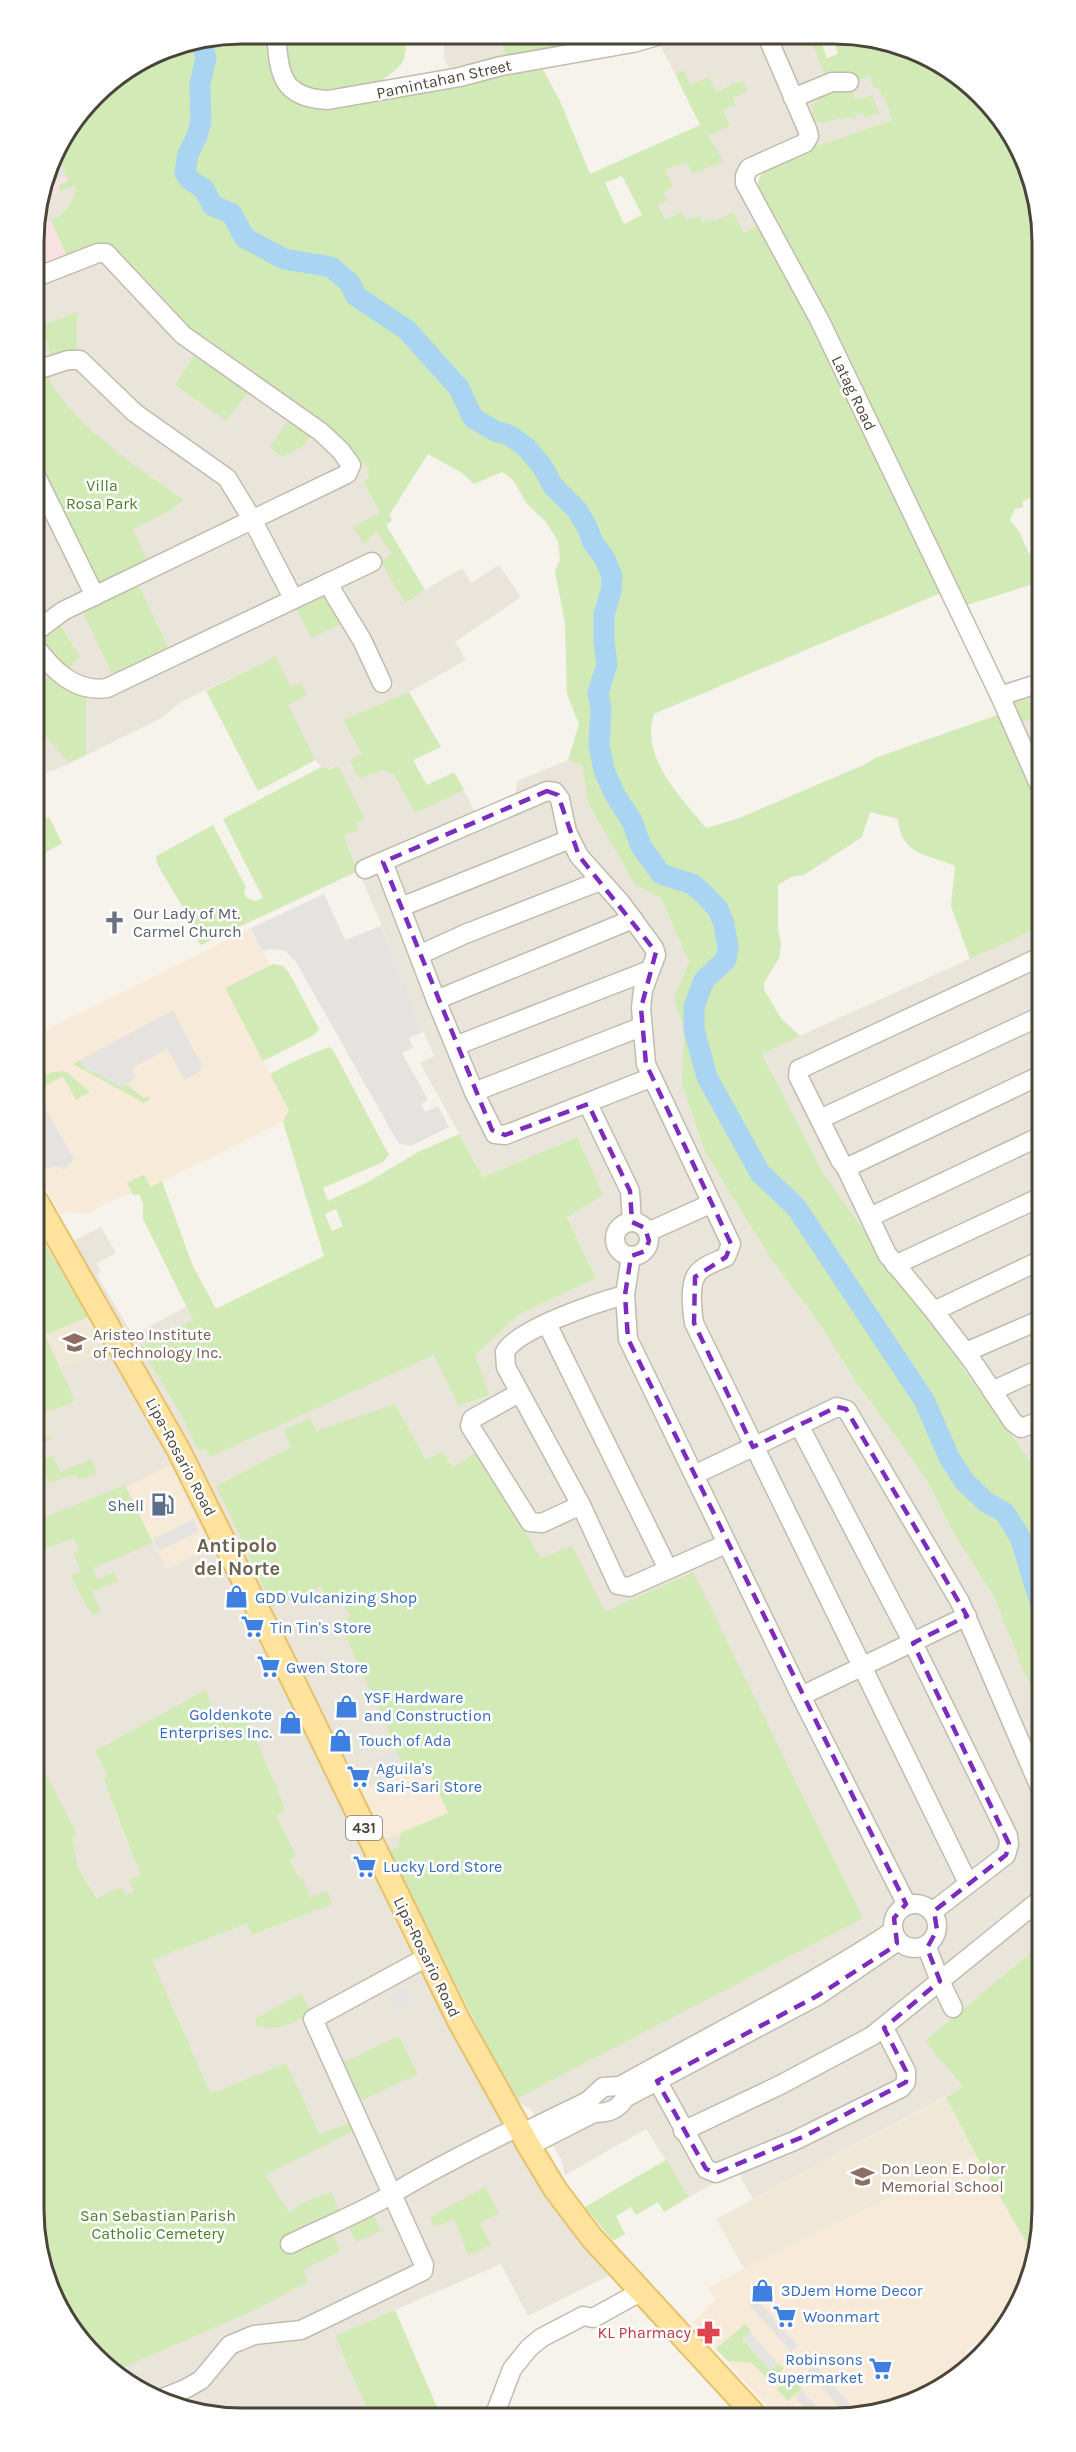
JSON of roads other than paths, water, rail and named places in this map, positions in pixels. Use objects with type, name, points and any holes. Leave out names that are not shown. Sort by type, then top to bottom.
[{"type":"main road","name":"Lipa-Rosario Road","points":[[44,1214],[183,1458],[474,2052],[523,2136],[568,2207],[637,2288],[749,2409]]},
{"type":"street","name":"Pamintahan Street","points":[[277,44],[280,66],[293,91],[309,99],[328,100],[627,44]]},
{"type":"street","name":"Latag Road","points":[[770,44],[807,129],[807,140],[749,168],[745,176],[745,183],[820,321],[1000,696],[1032,768]]},
{"type":"street","points":[[793,98],[832,82],[849,82]]},
{"type":"street","points":[[44,274],[98,253],[106,253],[183,335],[321,432],[350,462],[351,468],[347,474],[63,611],[44,625]]},
{"type":"street","points":[[44,368],[68,360],[80,360],[135,413],[227,478],[252,519],[293,598]]},
{"type":"street","points":[[44,492],[95,596]]},
{"type":"street","points":[[44,657],[51,666],[77,685],[90,689],[106,688],[372,562]]},
{"type":"street","points":[[329,582],[333,594],[362,640],[382,683]]},
{"type":"street","points":[[1000,696],[1032,686]]},
{"type":"street","points":[[365,869],[547,791],[555,792],[560,799],[570,839],[579,856],[600,881],[610,889],[656,952],[643,990],[641,1028],[646,1064],[650,1078],[710,1204],[730,1239],[730,1249],[726,1257],[697,1273],[692,1299],[694,1323],[968,1883]]},
{"type":"street","points":[[401,907],[570,839]]},
{"type":"street","points":[[383,862],[474,1092],[492,1130],[498,1136],[588,1104],[650,1078]]},
{"type":"street","points":[[419,955],[465,934],[600,881]]},
{"type":"street","points":[[436,1000],[633,919]]},
{"type":"street","points":[[1032,960],[800,1069],[798,1078],[846,1168],[882,1245],[895,1265],[966,1352],[1017,1426],[1026,1427],[1032,1424]]},
{"type":"street","points":[[455,1046],[650,970]]},
{"type":"street","points":[[820,1119],[1032,1020]]},
{"type":"street","points":[[474,1092],[641,1028]]},
{"type":"street","points":[[846,1168],[1032,1079]]},
{"type":"street","points":[[588,1104],[630,1191],[640,1227],[649,1242],[645,1251],[631,1256],[621,1251],[615,1242],[621,1226],[640,1227],[710,1204]]},
{"type":"street","points":[[870,1217],[1032,1140]]},
{"type":"street","points":[[895,1265],[1032,1201]]},
{"type":"street","points":[[631,1256],[625,1295],[628,1339],[726,1544],[907,1905]]},
{"type":"street","points":[[934,1311],[1032,1264]]},
{"type":"street","points":[[625,1295],[607,1300],[518,1337],[505,1352],[506,1367],[581,1505],[618,1585],[629,1587],[726,1544]]},
{"type":"street","points":[[966,1352],[1032,1323]]},
{"type":"street","points":[[547,1324],[668,1569]]},
{"type":"street","points":[[992,1391],[1032,1374]]},
{"type":"street","points":[[519,1393],[472,1419],[470,1426],[530,1521],[542,1523],[581,1505]]},
{"type":"street","points":[[694,1475],[837,1407],[847,1410],[967,1616],[1032,1769]]},
{"type":"street","points":[[799,1425],[913,1643],[1008,1836],[1010,1844],[1006,1854],[932,1912]]},
{"type":"street","points":[[801,1696],[967,1616]]},
{"type":"street","points":[[907,1905],[923,1905],[932,1912],[937,1930],[926,1945],[915,1948],[896,1936],[892,1924],[897,1913],[907,1905]]},
{"type":"street","points":[[683,2131],[846,2051],[884,2028],[1032,1906]]},
{"type":"street","points":[[290,2244],[392,2193],[472,2149],[523,2136],[591,2107],[603,2087],[622,2092],[810,1982],[896,1936]]},
{"type":"street","points":[[926,1945],[940,1981],[954,2008]]},
{"type":"street","points":[[170,2395],[201,2380],[230,2345],[254,2335],[302,2330],[423,2271],[424,2265],[313,2019],[427,1957]]},
{"type":"street","points":[[654,2075],[706,2169],[716,2173],[794,2141],[901,2088],[907,2078],[906,2071],[884,2028]]},
{"type":"street","points":[[497,2409],[504,2388],[520,2358],[541,2338],[583,2316],[587,2308],[637,2288]]},
{"type":"waterway","points":[[203,47],[206,58],[200,84],[201,121],[188,154],[185,173],[190,180],[204,189],[213,206],[231,213],[245,238],[284,259],[331,267],[350,283],[356,296],[407,330],[459,388],[473,418],[495,431],[509,435],[526,447],[542,466],[553,486],[577,510],[593,543],[604,557],[612,576],[611,591],[604,615],[607,664],[598,693],[601,708],[599,745],[604,770],[615,795],[632,821],[641,846],[661,874],[692,884],[718,909],[724,924],[728,947],[726,960],[704,980],[694,1007],[694,1030],[707,1077],[760,1173],[796,1207],[924,1400],[949,1457],[964,1481],[986,1502],[1005,1513],[1020,1537],[1032,1575]]},
{"type":"place","name":"Our Lady of Mt. Carmel Church","points":[[115,922]]},
{"type":"place","name":"Aristeo Institute of Technology Inc.","points":[[75,1343]]},
{"type":"place","name":"Shell","points":[[162,1505]]},
{"type":"place","name":"GDD Vulcanizing Shop","points":[[237,1597]]},
{"type":"place","name":"Tin Tin's Store","points":[[252,1627]]},
{"type":"place","name":"Gwen Store","points":[[268,1667]]},
{"type":"place","name":"YSF Hardware and Construction","points":[[346,1706]]},
{"type":"place","name":"Goldenkote Enterprises Inc.","points":[[290,1723]]},
{"type":"place","name":"Touch of Ada","points":[[341,1740]]},
{"type":"place","name":"Aguila's Sari-Sari Store","points":[[358,1777]]},
{"type":"place","name":"Lucky Lord Store","points":[[365,1866]]},
{"type":"place","name":"Don Leon E. Dolor Memorial School","points":[[863,2177]]},
{"type":"place","name":"3DJem Home Decor","points":[[763,2290]]},
{"type":"place","name":"Woonmart","points":[[785,2316]]},
{"type":"place","name":"KL Pharmacy","points":[[709,2332]]},
{"type":"place","name":"Robinsons Supermarket","points":[[881,2368]]},
{"type":"district","name":"Antipolo del Norte","points":[[237,1556]]},
{"type":"park label","name":"Villa Rosa Park","points":[[102,494]]},
{"type":"park label","name":"San Sebastian Parish Catholic Cemetery","points":[[158,2224]]}]
